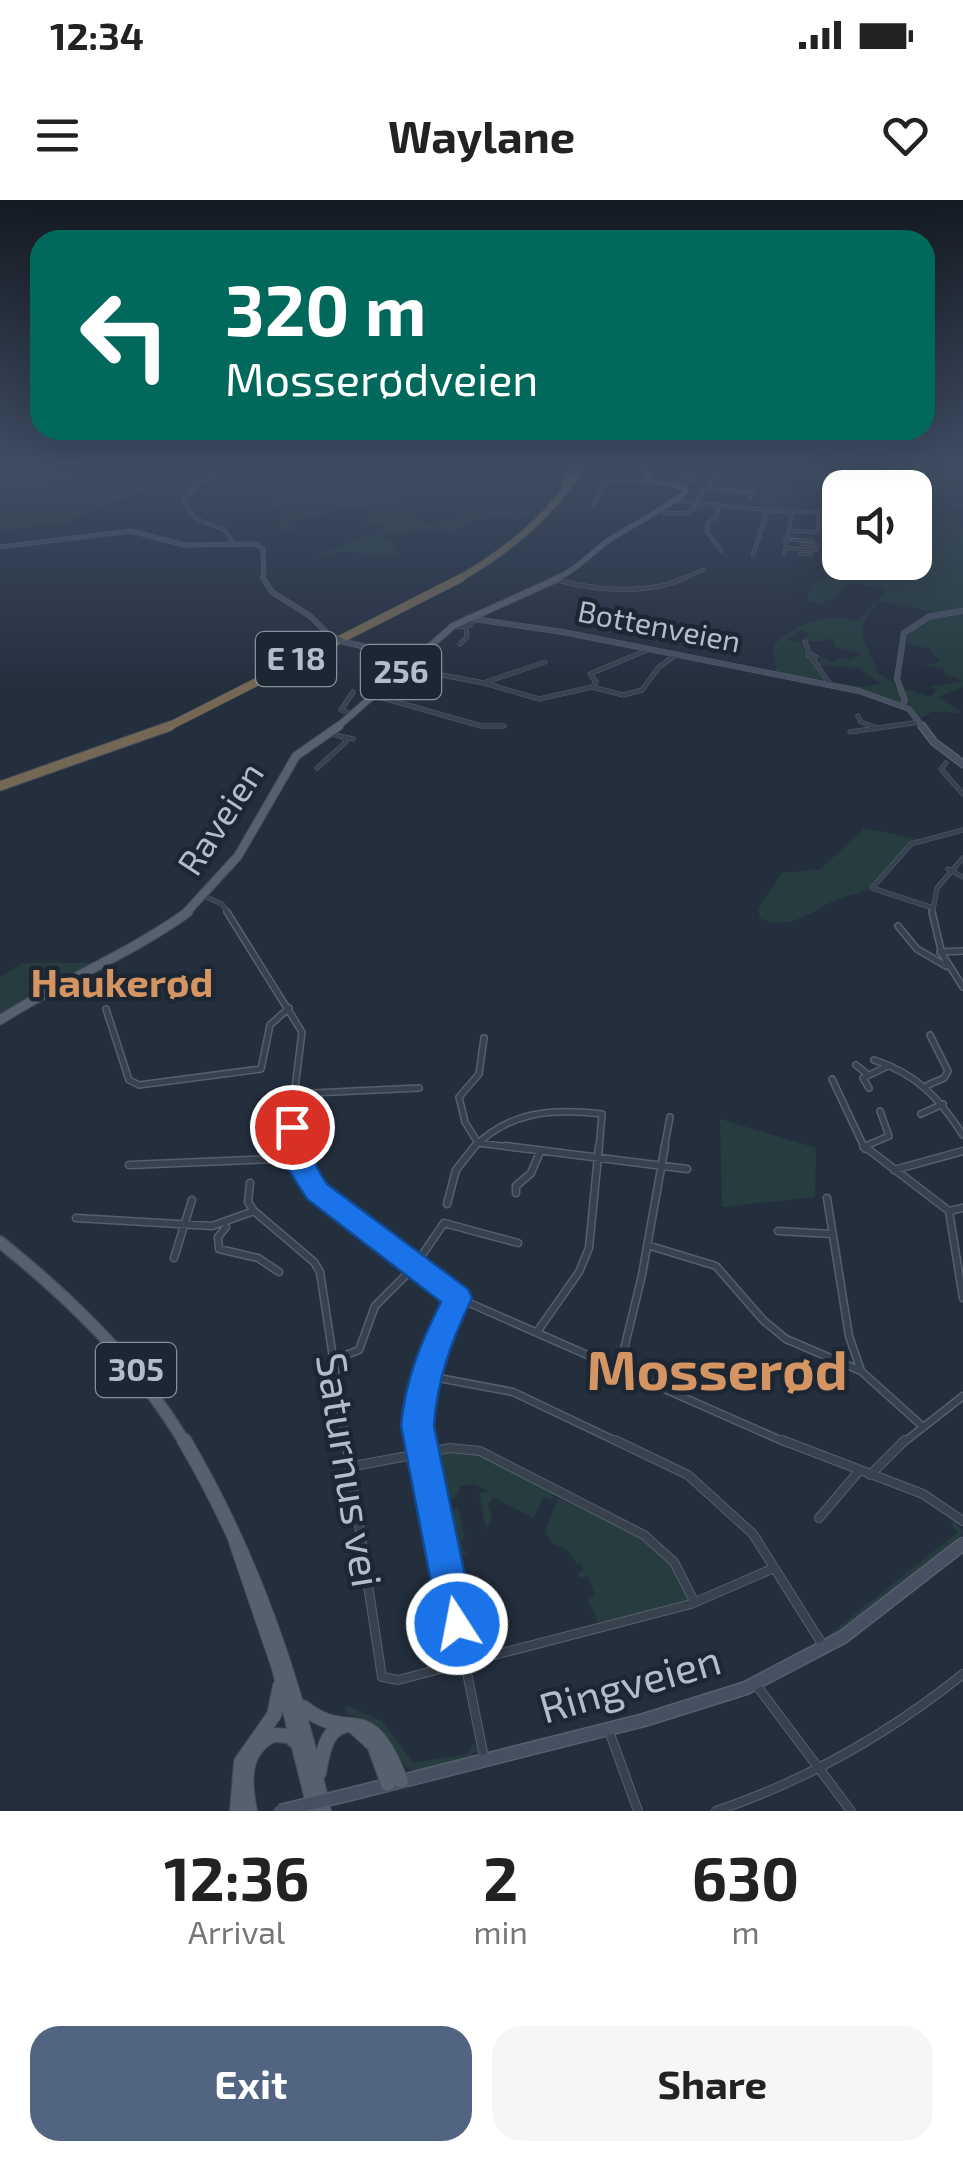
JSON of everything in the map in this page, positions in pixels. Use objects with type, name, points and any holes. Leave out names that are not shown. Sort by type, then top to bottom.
[{"type":"highway","name":"E 18","points":[[0,783],[188,719],[308,653],[452,584],[509,547],[519,536]]},
{"type":"main road","points":[[0,548],[91,536]]},
{"type":"main road","points":[[151,536],[181,544],[233,542],[261,547],[259,570],[265,585],[310,616],[328,634],[344,642],[416,658]]},
{"type":"main road","name":"Raveien","points":[[0,1020],[38,996],[142,946],[206,897],[246,843],[291,762],[356,714],[416,658],[471,623],[581,567],[616,536]]},
{"type":"main road","points":[[958,761],[934,743],[902,705],[905,701],[897,679],[904,633],[930,616],[963,611]]},
{"type":"main road","name":"Bottenveien","points":[[471,623],[677,654],[830,684],[902,705]]},
{"type":"main road","name":"305","points":[[0,1242],[75,1302],[128,1360],[175,1423],[267,1603],[298,1702],[324,1811]]},
{"type":"main road","name":"305","points":[[232,1530],[280,1668],[314,1811]]},
{"type":"main road","name":"Ringveien","points":[[280,1811],[608,1728],[756,1684],[826,1648],[963,1544]]},
{"type":"main road","points":[[237,1811],[242,1759],[281,1705],[280,1668]]},
{"type":"main road","points":[[298,1702],[316,1718],[345,1719],[370,1726],[386,1744],[395,1782]]},
{"type":"main road","points":[[318,1780],[324,1738],[336,1728],[352,1726],[378,1746],[395,1782]]},
{"type":"main road","points":[[250,1811],[245,1775],[250,1756],[259,1743],[273,1734],[285,1733],[302,1752]]},
{"type":"street","points":[[229,536],[233,542]]},
{"type":"street","points":[[712,536],[722,551]]},
{"type":"street","points":[[753,556],[757,536]]},
{"type":"street","points":[[787,536],[785,550],[818,547]]},
{"type":"street","points":[[801,536],[801,548]]},
{"type":"street","points":[[785,539],[812,554]]},
{"type":"street","points":[[801,548],[813,540]]},
{"type":"street","points":[[556,580],[585,589],[626,590],[677,581],[704,570]]},
{"type":"street","points":[[460,644],[471,623]]},
{"type":"street","points":[[805,642],[830,684]]},
{"type":"street","points":[[592,687],[596,682],[590,674],[650,649]]},
{"type":"street","points":[[405,668],[484,683],[539,699],[592,687],[623,695],[642,690],[658,667],[677,654]]},
{"type":"street","points":[[484,683],[545,662]]},
{"type":"street","points":[[384,668],[374,681],[388,684]]},
{"type":"street","points":[[353,692],[341,710],[356,714]]},
{"type":"street","points":[[376,696],[484,726],[504,726]]},
{"type":"street","points":[[858,716],[861,722],[875,727]]},
{"type":"street","points":[[850,732],[920,722]]},
{"type":"street","points":[[328,734],[353,739]]},
{"type":"street","points":[[317,768],[345,744],[343,737]]},
{"type":"street","points":[[958,761],[946,762],[941,769],[961,789]]},
{"type":"street","points":[[930,907],[872,888],[911,844],[963,830]]},
{"type":"street","points":[[963,858],[948,869],[933,892],[930,907],[940,952],[963,988]]},
{"type":"street","points":[[948,869],[963,877]]},
{"type":"street","points":[[206,897],[222,904],[290,1008],[303,1040],[292,1094],[297,1158],[317,1192],[458,1298],[859,1472],[923,1494],[963,1520]]},
{"type":"street","points":[[898,926],[917,949],[949,968]]},
{"type":"street","points":[[940,952],[963,951]]},
{"type":"street","points":[[106,1009],[129,1080],[139,1085],[261,1070],[270,1025],[290,1008]]},
{"type":"street","points":[[928,1085],[944,1078],[948,1071],[930,1035]]},
{"type":"street","points":[[484,1038],[479,1074],[459,1097],[465,1122],[478,1143],[687,1170]]},
{"type":"street","points":[[874,1060],[909,1071],[928,1085],[962,1132]]},
{"type":"street","points":[[868,1088],[863,1078],[866,1074],[890,1064]]},
{"type":"street","points":[[856,1065],[866,1074]]},
{"type":"street","points":[[832,1079],[864,1147],[950,1211],[963,1298]]},
{"type":"street","points":[[292,1094],[420,1088]]},
{"type":"street","points":[[921,1114],[943,1104]]},
{"type":"street","points":[[448,1204],[454,1169],[495,1127],[535,1110],[602,1114],[586,1258],[537,1332]]},
{"type":"street","points":[[864,1147],[890,1136],[880,1111]]},
{"type":"street","points":[[619,1370],[670,1117]]},
{"type":"street","points":[[516,1194],[517,1185],[531,1174],[540,1152]]},
{"type":"street","points":[[893,1170],[963,1152]]},
{"type":"street","points":[[130,1165],[297,1158]]},
{"type":"street","points":[[250,1184],[248,1202],[254,1211],[226,1226],[218,1237],[218,1248],[258,1258],[279,1272]]},
{"type":"street","points":[[826,1198],[850,1336],[861,1371]]},
{"type":"street","points":[[174,1258],[192,1200]]},
{"type":"street","points":[[950,1211],[963,1208]]},
{"type":"street","name":"Saturnus vei","points":[[254,1211],[318,1266],[382,1677],[398,1680],[694,1602],[774,1568]]},
{"type":"street","points":[[76,1218],[100,1216],[187,1226],[226,1226]]},
{"type":"street","points":[[333,1360],[359,1350],[375,1306],[414,1267],[444,1223],[454,1222],[495,1242],[518,1243]]},
{"type":"street","points":[[778,1230],[832,1234]]},
{"type":"street","points":[[647,1245],[707,1260],[786,1339],[861,1371],[921,1425]]},
{"type":"street","points":[[458,1298],[441,1327],[418,1410],[422,1452],[484,1760]]},
{"type":"street","points":[[428,1376],[514,1392],[675,1466],[736,1515],[826,1648]]},
{"type":"street","points":[[870,1474],[921,1425],[963,1396]]},
{"type":"street","points":[[350,1467],[422,1452],[480,1450],[644,1535],[674,1562],[694,1602]]},
{"type":"street","points":[[819,1518],[859,1472]]},
{"type":"street","points":[[716,1811],[821,1771],[880,1739],[963,1674]]},
{"type":"street","points":[[756,1684],[851,1811]]},
{"type":"street","points":[[608,1728],[638,1811]]},
{"type":"green space","points":[[363,536],[398,541],[388,543],[400,555],[342,552],[311,559]]},
{"type":"green space","points":[[932,536],[963,536],[963,609],[929,611],[879,601],[865,619],[863,629],[877,673],[894,683],[899,692],[902,688],[930,697],[937,690],[930,687],[963,681],[963,687],[938,697],[963,713],[932,712],[919,719],[906,699],[902,705],[833,682],[865,687],[880,683],[858,668],[818,665],[820,656],[832,662],[862,654],[835,647],[832,638],[802,640],[811,633],[801,631],[787,639],[800,643],[825,681],[776,672],[773,645],[783,637],[812,621],[857,621],[886,590],[850,582],[835,597],[818,604],[806,600],[811,586],[823,580],[932,580]]},
{"type":"green space","points":[[963,612],[963,681],[945,674],[944,669],[923,665],[940,662],[930,649],[906,643],[921,623]]},
{"type":"green space","points":[[864,828],[923,840],[867,890],[788,922],[760,918],[758,908],[782,873],[821,869]]},
{"type":"green space","points":[[23,963],[101,963],[44,989],[0,1016],[0,977]]},
{"type":"green space","points":[[720,1119],[816,1148],[815,1197],[722,1207]]},
{"type":"green space","points":[[445,1451],[479,1453],[554,1493],[551,1500],[544,1497],[533,1518],[493,1497],[488,1505],[492,1519],[486,1529],[479,1493],[491,1492],[475,1484],[460,1486],[456,1498],[444,1501],[445,1507],[441,1508],[427,1459]]},
{"type":"green space","points":[[558,1498],[617,1524],[653,1546],[680,1579],[688,1600],[604,1625],[598,1622],[587,1598],[595,1595],[588,1576],[580,1578],[577,1573],[584,1570],[581,1563],[577,1564],[566,1549],[553,1544],[545,1532]]},
{"type":"green space","points":[[458,1508],[465,1539],[460,1541],[467,1554],[460,1556],[465,1577],[470,1580],[463,1582],[480,1630],[489,1628],[492,1638],[503,1636],[500,1651],[471,1658],[467,1655],[442,1512]]},
{"type":"green space","points":[[955,1520],[963,1533],[890,1603],[834,1637],[826,1637],[958,1532],[950,1524]]},
{"type":"green space","points":[[345,1705],[382,1721],[413,1763],[467,1754],[474,1743],[477,1750],[469,1758],[416,1771],[409,1769],[376,1728],[346,1714]]},
{"type":"district","name":"Haukerød","points":[[122,983]]},
{"type":"district","name":"Mosserød","points":[[717,1371]]},
{"type":"route","points":[[292,1127],[300,1167],[317,1192],[458,1298],[433,1349],[420,1398],[418,1426],[457,1624]]}]
